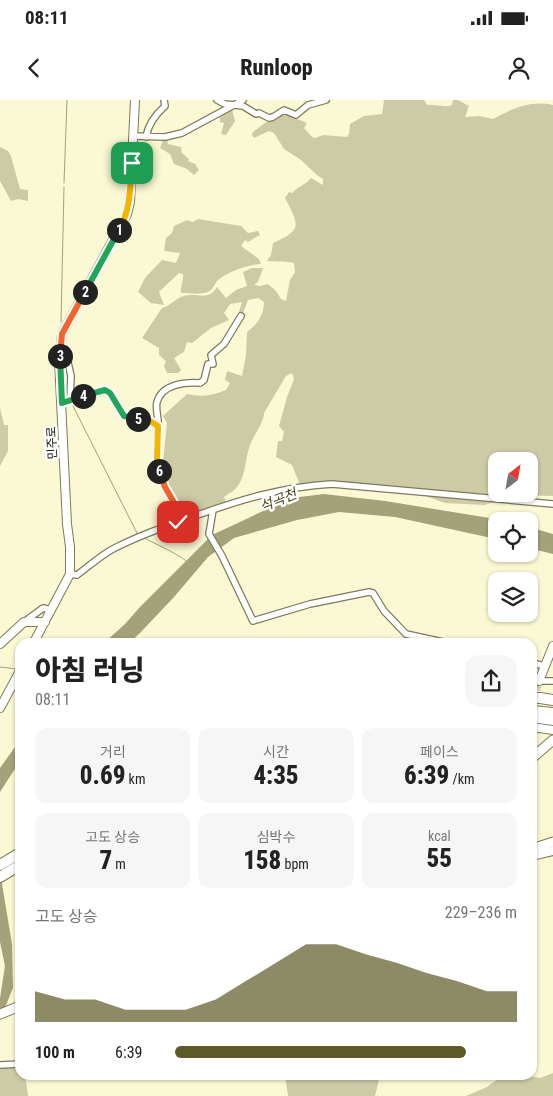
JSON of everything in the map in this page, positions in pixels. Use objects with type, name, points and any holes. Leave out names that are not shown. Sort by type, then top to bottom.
[{"type":"highway","points":[[537,698],[553,700]]},
{"type":"highway","points":[[537,713],[553,713]]},
{"type":"highway","points":[[0,877],[5,866],[15,857]]},
{"type":"main road","name":"민주로","points":[[36,638],[70,574],[59,360],[62,334],[127,214],[130,202],[135,100]]},
{"type":"main road","points":[[0,644],[24,622],[45,622]]},
{"type":"main road","points":[[539,681],[553,646]]},
{"type":"main road","points":[[0,708],[15,680]]},
{"type":"main road","points":[[537,714],[553,721]]},
{"type":"main road","points":[[537,728],[553,730]]},
{"type":"main road","points":[[537,754],[550,743]]},
{"type":"main road","points":[[537,847],[553,842]]},
{"type":"main road","points":[[537,856],[553,850]]},
{"type":"main road","points":[[537,858],[553,856]]},
{"type":"main road","points":[[0,1014],[15,1008]]},
{"type":"street","points":[[146,137],[147,131],[157,113],[165,106],[164,100]]},
{"type":"street","points":[[217,100],[225,104],[243,106],[256,114],[259,113],[268,118],[284,110],[296,115],[308,105],[326,100]]},
{"type":"street","points":[[133,136],[165,137],[182,133],[243,100]]},
{"type":"street","points":[[184,520],[165,487],[158,469],[156,404],[160,396],[168,388],[182,383],[200,383],[204,380],[208,364],[213,364],[211,355],[224,344],[241,316]]},
{"type":"street","points":[[67,358],[71,376],[70,400]]},
{"type":"street","points":[[62,403],[105,390],[110,393],[124,416],[138,420],[142,416],[158,426]]},
{"type":"street","points":[[70,574],[77,575],[109,551],[144,534],[273,491],[300,486],[332,484],[553,504]]},
{"type":"street","points":[[213,510],[209,534],[220,552],[253,621],[310,604],[369,592],[373,593],[384,611],[406,634],[424,638]]},
{"type":"street","points":[[24,622],[43,608],[52,610]]},
{"type":"street","points":[[537,664],[545,666]]},
{"type":"street","points":[[539,681],[553,682]]},
{"type":"street","points":[[0,1065],[15,1064]]},
{"type":"shaded area","points":[[382,100],[424,100],[427,105],[446,106],[452,105],[453,100],[458,100],[469,106],[465,117],[479,116],[493,119],[508,111],[530,104],[553,105],[553,496],[538,496],[538,452],[488,452],[488,502],[494,502],[485,505],[445,503],[400,487],[333,481],[300,485],[292,465],[276,457],[278,441],[282,441],[284,432],[279,426],[294,379],[292,373],[286,376],[264,413],[261,424],[250,445],[240,483],[224,497],[227,504],[185,518],[164,480],[159,463],[163,462],[167,423],[163,416],[187,394],[207,395],[226,390],[230,383],[225,380],[227,371],[242,376],[246,355],[247,332],[259,319],[263,311],[264,302],[258,298],[248,300],[242,316],[239,312],[242,302],[230,304],[224,313],[229,320],[211,328],[192,343],[187,342],[184,352],[174,358],[181,370],[178,373],[167,373],[164,366],[166,361],[159,355],[159,348],[142,338],[162,308],[184,296],[210,294],[217,287],[226,298],[236,290],[247,286],[243,272],[252,268],[263,268],[258,282],[254,285],[268,284],[281,299],[286,301],[290,280],[295,272],[294,263],[267,261],[271,255],[273,243],[290,234],[296,226],[285,198],[289,192],[292,193],[311,178],[323,185],[323,179],[301,160],[284,149],[274,133],[269,131],[254,138],[253,132],[269,120],[283,113],[307,123],[304,128],[312,137],[315,138],[323,135],[347,137],[350,124],[364,116],[382,114],[384,101]]},
{"type":"shaded area","points":[[232,109],[235,121],[226,135],[221,134],[224,123],[220,122],[220,117]]},
{"type":"shaded area","points":[[167,138],[168,144],[181,147],[182,153],[189,159],[188,161],[195,164],[199,170],[194,175],[187,169],[174,164],[170,154],[160,148],[163,140]]},
{"type":"shaded area","points":[[0,147],[8,151],[11,156],[20,189],[28,190],[28,201],[18,199],[11,201],[0,181]]},
{"type":"shaded area","points":[[198,219],[241,226],[248,233],[258,231],[260,235],[248,242],[245,240],[241,246],[259,259],[261,264],[233,271],[218,280],[210,291],[202,293],[181,293],[183,274],[179,273],[159,292],[164,305],[151,303],[138,292],[145,278],[162,260],[176,263],[180,253],[164,251],[166,238],[172,233],[174,226],[187,220],[193,222]]},
{"type":"shaded area","points":[[0,408],[4,425],[8,425],[8,451],[0,466]]},
{"type":"shaded area","points":[[324,494],[385,501],[488,518],[488,537],[395,517],[339,512],[297,520],[234,538],[208,557],[174,597],[134,638],[109,638],[212,535],[291,498]]},
{"type":"shaded area","points":[[538,530],[553,534],[553,554],[538,550]]},
{"type":"shaded area","points":[[15,747],[15,769],[0,792],[0,768]]},
{"type":"shaded area","points":[[0,872],[12,944],[13,988],[0,1020],[0,998],[5,966],[0,942]]},
{"type":"shaded area","points":[[0,1067],[15,1068],[15,1080],[26,1080],[28,1096],[0,1096]]},
{"type":"shaded area","points":[[553,1073],[553,1096],[466,1096],[487,1087],[496,1080],[537,1080],[537,1077]]},
{"type":"shaded area","points":[[286,1080],[379,1080],[375,1096],[288,1096]]},
{"type":"waterway","points":[[64,183],[67,100]]},
{"type":"waterway","points":[[61,322],[64,187]]},
{"type":"waterway","points":[[73,406],[138,535]]},
{"type":"waterway","points":[[144,538],[186,561]]},
{"type":"waterway","points":[[0,667],[15,669]]},
{"type":"tunnel","points":[[537,687],[539,681]]},
{"type":"route","points":[[132,163],[130,202],[127,214],[62,334],[59,360],[62,403],[105,390],[110,393],[124,416],[138,420],[142,416],[158,426],[158,469],[165,487],[184,520],[178,522]]},
{"type":"water label","name":"석곡천","points":[[278,500]]}]
